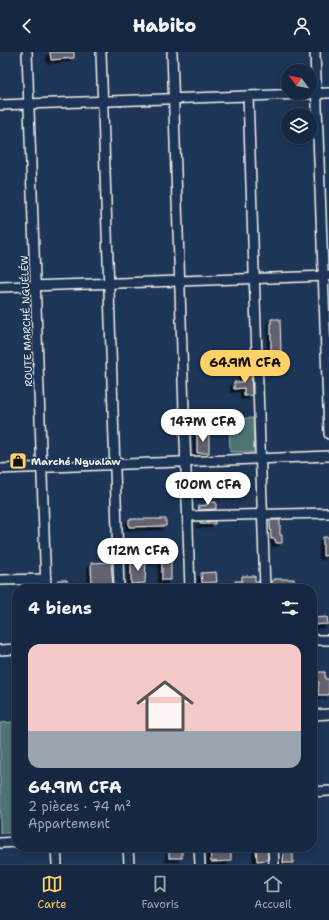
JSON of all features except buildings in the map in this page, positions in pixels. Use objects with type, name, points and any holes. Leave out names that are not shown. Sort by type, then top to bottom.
[{"type":"street","name":"ROUTE MARCHÉ NGUÉLÉW","points":[[28,52],[46,584]]},
{"type":"street","points":[[101,52],[119,584]]},
{"type":"street","points":[[172,52],[190,584]]},
{"type":"street","points":[[315,52],[315,64]]},
{"type":"street","points":[[317,94],[329,94]]},
{"type":"street","points":[[0,105],[281,95]]},
{"type":"street","points":[[248,96],[265,584]]},
{"type":"street","points":[[316,100],[326,276],[329,434]]},
{"type":"street","points":[[0,287],[326,276]]},
{"type":"street","points":[[0,469],[329,456]]},
{"type":"street","points":[[188,516],[329,513]]},
{"type":"street","points":[[0,580],[45,579]]},
{"type":"street","points":[[317,640],[329,640]]},
{"type":"street","points":[[0,650],[12,649]]},
{"type":"street","points":[[317,714],[329,714]]},
{"type":"street","points":[[317,792],[329,791]]},
{"type":"street","points":[[0,843],[12,842]]},
{"type":"street","points":[[56,852],[57,864]]},
{"type":"street","points":[[128,852],[129,864]]},
{"type":"street","points":[[199,852],[200,864]]},
{"type":"street","points":[[273,852],[274,864]]},
{"type":"green space","points":[[253,418],[254,452],[230,452],[229,419]]},
{"type":"green space","points":[[12,722],[12,833],[0,833],[0,723]]},
{"type":"place","name":"Marché Ngualaw","points":[[18,461]]}]
